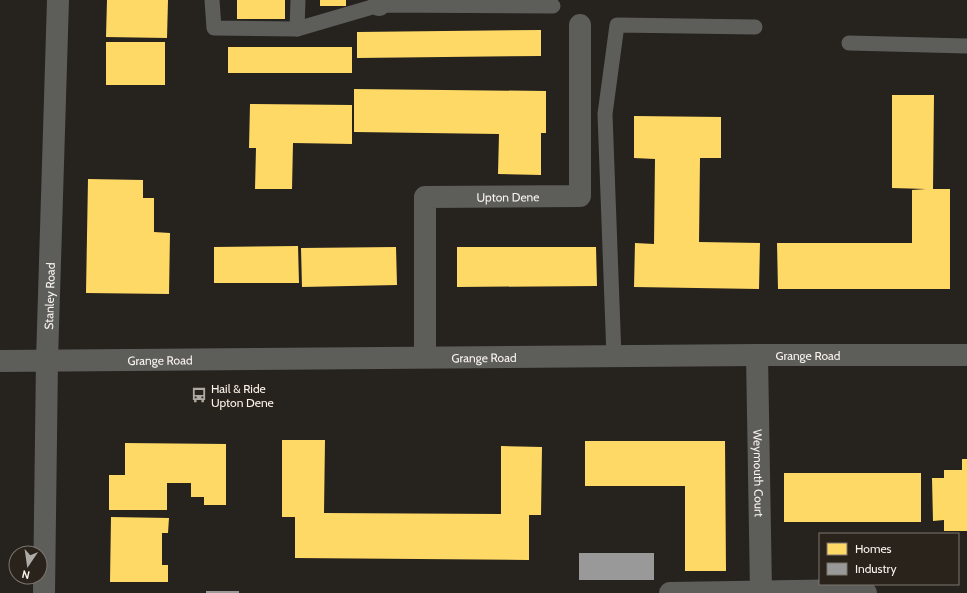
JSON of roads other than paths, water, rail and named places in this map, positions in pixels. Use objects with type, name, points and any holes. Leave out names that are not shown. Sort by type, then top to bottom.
[{"type":"street","name":"Stanley Road","points":[[44,593],[47,360],[58,0]]},
{"type":"street","name":"Upton Dene","points":[[425,357],[425,197],[580,196],[580,25]]},
{"type":"street","name":"Grange Road","points":[[0,361],[757,355],[967,356]]},
{"type":"street","name":"Weymouth Court","points":[[757,355],[761,591]]},
{"type":"street","points":[[670,593],[856,590],[866,593]]},
{"type":"lane","points":[[212,0],[214,28],[297,29],[379,2],[553,6]]},
{"type":"lane","points":[[297,29],[298,0]]},
{"type":"lane","points":[[614,357],[605,114],[618,25],[755,27]]},
{"type":"lane","points":[[849,43],[967,46]]},
{"type":"place","name":"Hail & Ride Upton Dene","points":[[199,395]]}]
